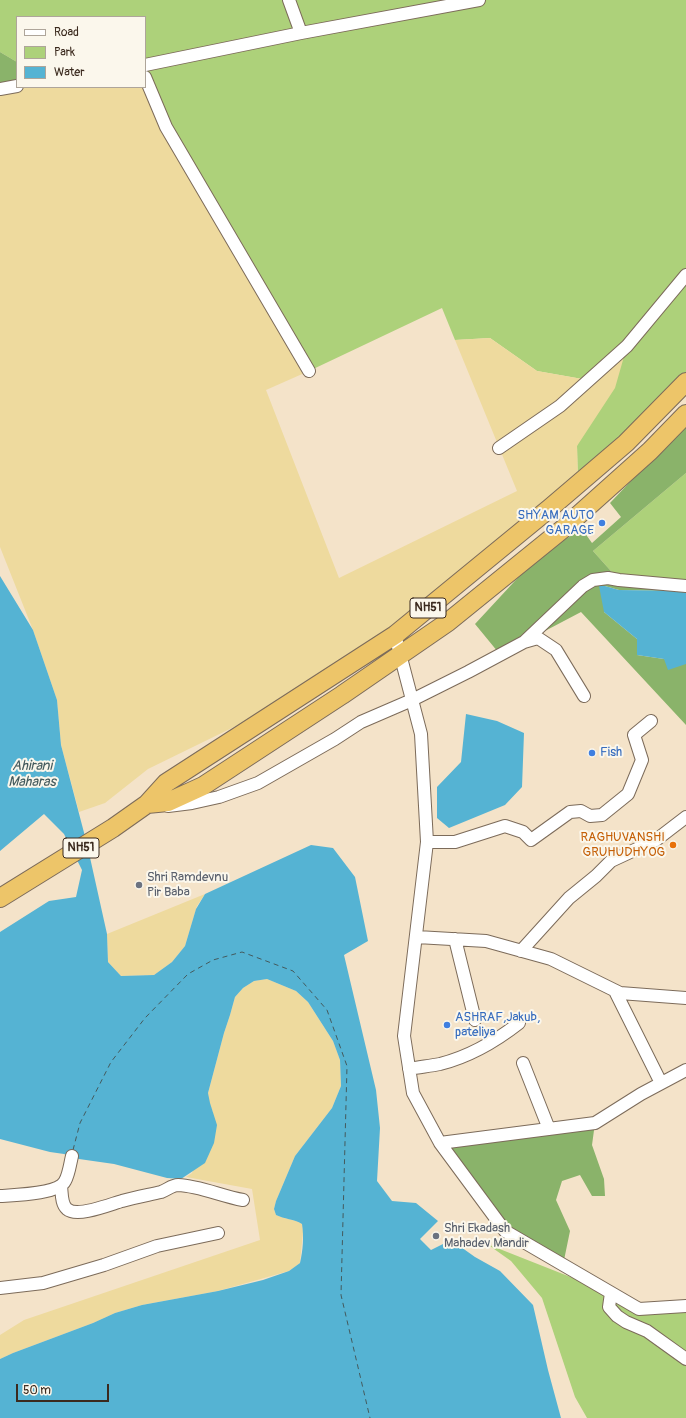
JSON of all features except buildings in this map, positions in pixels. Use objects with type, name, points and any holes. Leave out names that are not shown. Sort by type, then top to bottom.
[{"type":"highway","name":"NH51","points":[[0,898],[113,828],[147,804],[166,783],[395,635],[550,508],[620,448],[686,382]]},
{"type":"highway","name":"NH51","points":[[147,804],[168,802],[203,786],[448,622],[564,528],[650,451],[686,414]]},
{"type":"street","points":[[289,0],[301,33]]},
{"type":"street","points":[[146,65],[301,33],[479,0]]},
{"type":"street","points":[[146,79],[166,127],[309,371]]},
{"type":"street","points":[[0,89],[16,86]]},
{"type":"street","points":[[499,448],[560,406],[627,346],[686,275]]},
{"type":"street","points":[[524,642],[582,586],[593,580],[608,578],[686,586]]},
{"type":"street","points":[[395,635],[421,734],[428,842],[404,1036],[413,1093],[440,1143],[505,1231],[639,1309],[686,1306]]},
{"type":"street","points":[[147,804],[167,806],[192,804],[219,797],[258,783],[335,739],[361,722],[412,700],[524,642],[538,638],[556,650],[584,696]]},
{"type":"street","points":[[428,842],[455,842],[505,826],[523,832],[531,840],[570,812],[582,811],[590,816],[602,815],[628,794],[642,760],[634,734],[651,721]]},
{"type":"street","points":[[521,951],[569,898],[596,876],[611,861],[656,840],[686,817]]},
{"type":"street","points":[[417,937],[486,941],[551,959],[620,993],[686,998]]},
{"type":"street","points":[[455,939],[475,1020]]},
{"type":"street","points":[[615,991],[661,1083]]},
{"type":"street","points":[[409,1068],[440,1064],[469,1053],[500,1037],[519,1023]]},
{"type":"street","points":[[523,1063],[548,1129]]},
{"type":"street","points":[[440,1143],[595,1123],[661,1083],[686,1070]]},
{"type":"street","points":[[0,1196],[48,1191],[61,1186],[65,1181],[72,1156]]},
{"type":"street","points":[[61,1186],[63,1203],[66,1209],[72,1212],[97,1210],[123,1201],[163,1192],[176,1185],[196,1188],[226,1197],[243,1200]]},
{"type":"street","points":[[0,1288],[43,1282],[104,1265],[157,1246],[218,1233]]},
{"type":"street","points":[[611,1293],[609,1307],[617,1316],[626,1322],[647,1331],[686,1358]]},
{"type":"green space","points":[[0,0],[686,0],[686,382],[578,485],[577,446],[588,380],[537,371],[490,338],[455,340],[442,308],[309,371],[146,79],[146,16],[16,16],[16,61],[0,52]]},
{"type":"green space","points":[[0,52],[16,61],[16,87],[0,91]]},
{"type":"green space","points":[[686,425],[686,473],[593,551],[619,580],[677,585],[672,591],[619,590],[605,586],[604,612],[637,639],[637,655],[686,664],[686,725],[581,612],[524,642],[498,652],[475,624],[538,556],[582,529],[592,543],[621,517],[610,503]]},
{"type":"green space","points":[[686,473],[686,581],[619,580],[593,551]]},
{"type":"green space","points":[[595,1123],[592,1145],[604,1179],[605,1196],[592,1196],[580,1175],[562,1181],[556,1200],[570,1231],[563,1265],[505,1231],[440,1143]]},
{"type":"green space","points":[[487,1244],[611,1293],[639,1309],[686,1306],[686,1418],[587,1418],[575,1397],[542,1298],[511,1261]]},
{"type":"sand","points":[[16,88],[146,88],[309,371],[266,390],[339,578],[517,491],[455,340],[490,338],[537,371],[588,380],[627,346],[615,388],[577,446],[578,485],[395,635],[287,701],[148,769],[105,803],[79,812],[61,745],[57,700],[33,630],[0,547],[0,91]]},
{"type":"sand","points":[[205,894],[197,906],[185,946],[172,962],[154,975],[121,976],[108,962],[107,934]]},
{"type":"sand","points":[[267,979],[296,991],[308,1002],[333,1041],[340,1060],[341,1086],[332,1108],[295,1156],[274,1209],[276,1215],[302,1224],[303,1232],[300,1263],[289,1271],[218,1291],[142,1305],[115,1313],[0,1359],[0,1335],[24,1320],[260,1240],[252,1189],[186,1177],[192,1173],[213,1112],[209,1103],[208,1093],[235,997],[243,988],[254,981]]},
{"type":"water","name":"Ahirani Maharas","points":[[0,576],[33,630],[57,700],[61,745],[87,844],[107,934],[108,962],[121,976],[154,975],[172,962],[185,946],[196,909],[205,894],[311,845],[333,848],[355,877],[368,941],[344,955],[376,1090],[380,1128],[377,1181],[392,1201],[416,1203],[438,1221],[420,1239],[431,1250],[451,1240],[475,1257],[500,1271],[533,1305],[561,1418],[0,1418],[0,1359],[115,1313],[142,1305],[218,1291],[263,1280],[289,1271],[300,1263],[303,1244],[302,1224],[276,1215],[274,1209],[295,1156],[332,1108],[341,1086],[340,1060],[333,1041],[308,1002],[296,991],[267,979],[254,981],[243,988],[235,997],[208,1093],[217,1125],[214,1143],[205,1163],[181,1179],[167,1178],[114,1164],[79,1159],[0,1139],[0,932],[49,901],[76,897],[82,870],[64,834],[44,814],[0,851]]},
{"type":"water","points":[[599,586],[619,590],[686,591],[686,664],[668,670],[664,659],[637,655],[637,639],[604,612]]},
{"type":"water","points":[[466,714],[497,721],[524,733],[522,787],[505,805],[449,828],[437,818],[437,787],[461,762]]},
{"type":"ferry route","points":[[73,1150],[80,1123],[111,1062],[145,1018],[188,974],[213,960],[242,952],[293,971],[327,1010],[347,1066],[341,1295],[370,1418]]},
{"type":"place","name":"SHYAM AUTO GARAGE","points":[[602,523]]},
{"type":"place","name":"Fish","points":[[592,753]]},
{"type":"place","name":"RAGHUVANSHI GRUHUDHYOG","points":[[673,845]]},
{"type":"place","name":"Shri Ramdevnu Pir Baba","points":[[139,885]]},
{"type":"place","name":"ASHRAF,Jakub, pateliya","points":[[447,1025]]},
{"type":"place","name":"Shri Ekadash Mahadev Mandir","points":[[436,1236]]}]
